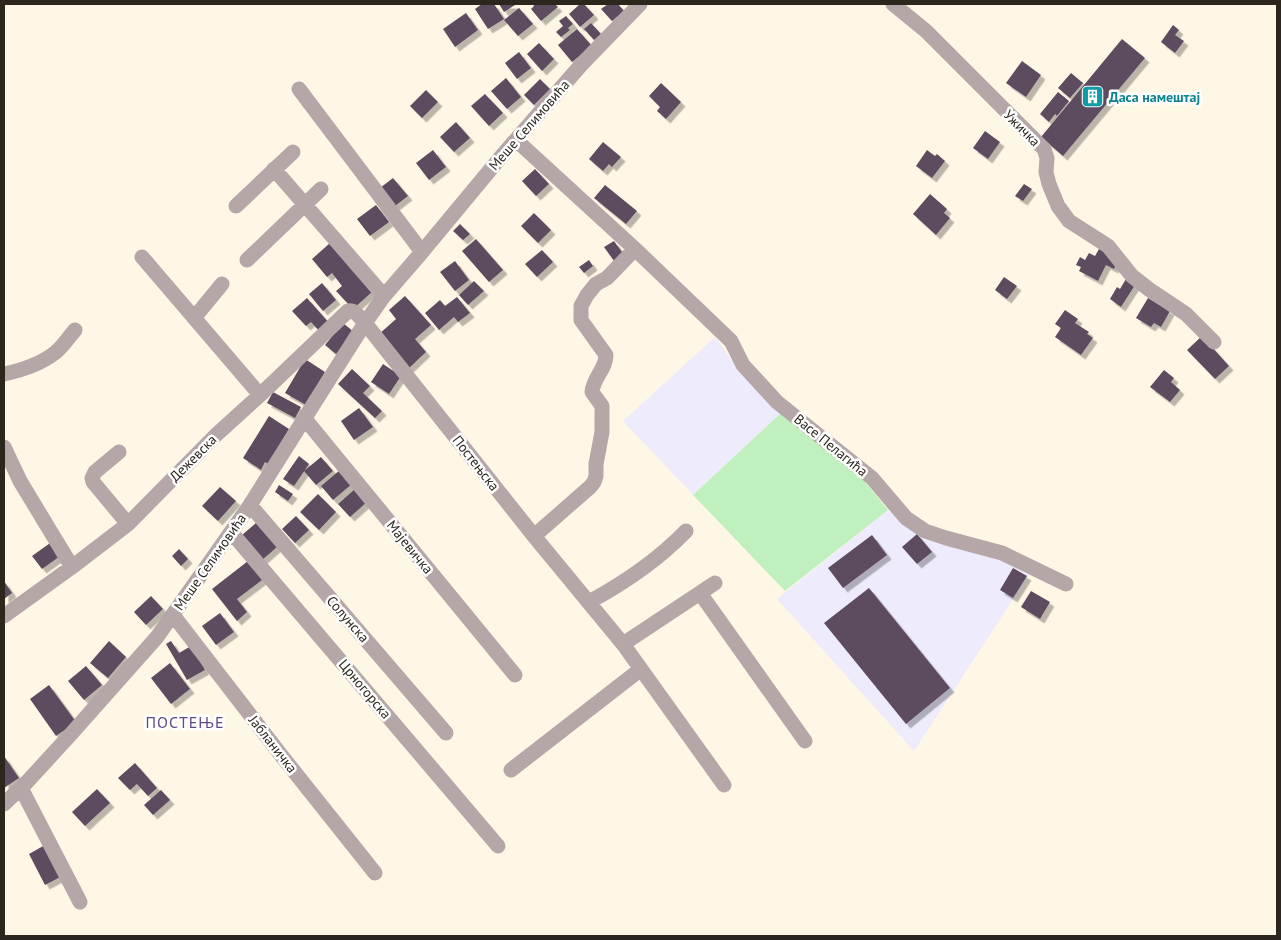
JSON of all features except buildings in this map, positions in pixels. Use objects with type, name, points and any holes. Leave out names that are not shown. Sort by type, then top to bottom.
[{"type":"street","name":"Меше Селимовића","points":[[4,804],[71,734],[157,636],[173,615],[250,505],[384,296],[581,65],[640,4]]},
{"type":"street","name":"Ужичка","points":[[893,4],[926,31],[1044,149],[1048,158],[1046,172],[1049,184],[1058,206],[1069,221],[1108,246],[1132,276],[1186,314],[1214,342]]},
{"type":"street","points":[[299,89],[422,252]]},
{"type":"street","name":"Васе Пелагића","points":[[516,140],[731,342],[743,365],[777,402],[872,478],[906,518],[926,531],[1002,553],[1066,584]]},
{"type":"street","points":[[236,206],[293,152]]},
{"type":"street","points":[[274,169],[384,296]]},
{"type":"street","points":[[247,260],[321,189]]},
{"type":"street","points":[[534,536],[594,482],[602,432],[602,406],[592,392],[592,385],[606,362],[606,355],[581,320],[581,306],[596,284],[607,278],[634,249]]},
{"type":"street","points":[[142,257],[260,395]]},
{"type":"street","points":[[194,318],[222,284]]},
{"type":"street","name":"Дежевска","points":[[4,616],[128,524],[216,435],[348,311],[354,311],[365,323]]},
{"type":"street","name":"Постењска","points":[[365,323],[534,536],[623,644],[724,785]]},
{"type":"street","points":[[4,374],[22,370],[40,362],[56,351],[75,330]]},
{"type":"street","name":"Мајевичка","points":[[305,418],[515,675]]},
{"type":"street","points":[[4,447],[20,481],[72,567]]},
{"type":"street","points":[[119,452],[95,472],[92,478],[93,482],[128,524]]},
{"type":"street","name":"Солунска","points":[[250,505],[446,733]]},
{"type":"street","points":[[589,602],[609,592],[631,577],[672,545],[686,530]]},
{"type":"street","name":"Црногорска","points":[[231,532],[498,846]]},
{"type":"street","points":[[623,644],[715,583]]},
{"type":"street","points":[[700,593],[805,741]]},
{"type":"street","name":"Јабланичка","points":[[173,615],[375,873]]},
{"type":"street","points":[[511,770],[641,669]]},
{"type":"street","points":[[21,788],[80,902]]},
{"type":"shaded area","points":[[715,337],[739,370],[782,412],[693,495],[623,421]]},
{"type":"shaded area","points":[[888,510],[922,534],[993,556],[1029,575],[914,751],[777,599]]},
{"type":"green space","points":[[782,412],[853,467],[888,510],[785,591],[693,495]]},
{"type":"place","name":"Даса намештај","points":[[1093,97]]},
{"type":"district","name":"ПОСТЕЊЕ","points":[[185,722]]}]
